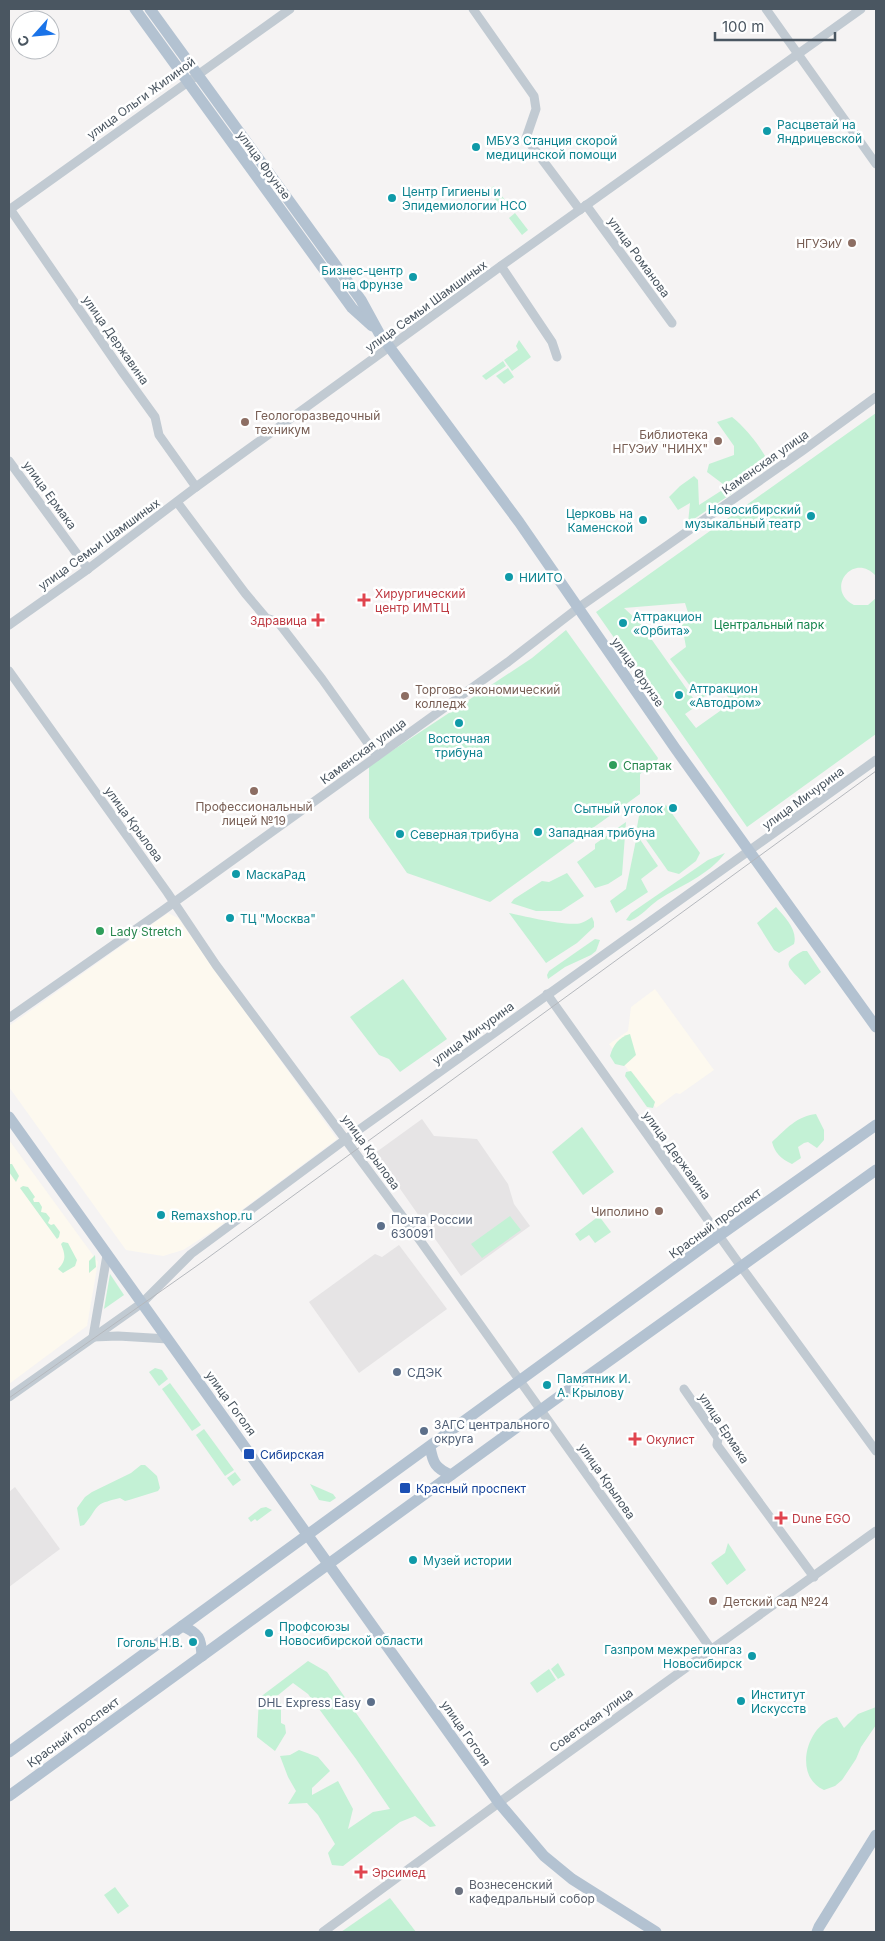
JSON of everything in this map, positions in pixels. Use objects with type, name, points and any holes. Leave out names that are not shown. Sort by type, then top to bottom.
[{"type":"main road","name":"улица Фрунзе","points":[[135,9],[186,82],[352,308],[379,332]]},
{"type":"main road","name":"улица Фрунзе","points":[[150,9],[361,300],[390,348],[506,505],[675,748],[876,1027]]},
{"type":"main road","name":"улица Гоголя","points":[[9,1117],[499,1803],[544,1856],[566,1874],[656,1932]]},
{"type":"main road","name":"Красный проспект","points":[[9,1752],[720,1235],[876,1125]]},
{"type":"main road","name":"Красный проспект","points":[[9,1796],[541,1409],[876,1170]]},
{"type":"main road","points":[[430,1447],[433,1460],[440,1470],[451,1475]]},
{"type":"main road","points":[[182,1626],[194,1631],[201,1641],[202,1656]]},
{"type":"main road","points":[[815,1930],[876,1835]]},
{"type":"street","name":"улица Ольги Жилиной","points":[[9,209],[196,74],[290,9]]},
{"type":"street","name":"улица Романова","points":[[473,9],[534,96],[536,109],[526,138],[672,323]]},
{"type":"street","points":[[766,9],[876,164]]},
{"type":"street","name":"улица Семьи Шамшиных","points":[[9,625],[501,266],[861,9]]},
{"type":"street","name":"улица Державина","points":[[9,209],[155,417],[159,435],[196,487]]},
{"type":"street","points":[[501,266],[552,342],[557,357]]},
{"type":"street","name":"Каменская улица","points":[[9,1018],[508,662],[578,608],[876,397]]},
{"type":"street","name":"улица Ермака","points":[[9,460],[88,569]]},
{"type":"street","points":[[177,502],[266,618],[278,622],[322,679],[377,756]]},
{"type":"street","name":"улица Крылова","points":[[9,671],[174,902],[216,965],[346,1139],[541,1409],[710,1649]]},
{"type":"street","name":"улица Мичурина","points":[[9,1397],[142,1303],[191,1254],[346,1139],[546,994],[876,760]]},
{"type":"street","name":"улица Державина","points":[[546,994],[876,1451]]},
{"type":"street","points":[[108,1255],[93,1337],[118,1336],[168,1339]]},
{"type":"street","name":"улица Ермака","points":[[684,1389],[718,1438],[718,1445],[814,1577]]},
{"type":"street","name":"Советская улица","points":[[323,1932],[710,1649],[814,1577],[876,1531]]},
{"type":"shaded area","points":[[168,913],[178,918],[337,1139],[216,1229],[183,1250],[163,1256],[126,1250],[9,1087],[9,1026]]},
{"type":"shaded area","points":[[655,989],[714,1070],[680,1094],[676,1093],[656,1108],[609,1044],[628,1031],[631,1007]]},
{"type":"shaded area","points":[[422,1119],[434,1136],[477,1139],[508,1184],[514,1204],[530,1226],[461,1276],[375,1153]]},
{"type":"shaded area","points":[[9,1140],[98,1262],[87,1326],[9,1384]]},
{"type":"shaded area","points":[[399,1245],[447,1309],[359,1373],[309,1302],[375,1254],[382,1257]]},
{"type":"shaded area","points":[[15,1487],[60,1549],[9,1587],[9,1492]]},
{"type":"green space","points":[[494,186],[505,200],[499,204],[488,190]]},
{"type":"green space","points":[[515,213],[528,230],[522,235],[509,218]]},
{"type":"green space","points":[[519,340],[531,357],[512,371],[504,360],[518,350],[516,346]]},
{"type":"green space","points":[[503,361],[506,366],[486,380],[482,376]]},
{"type":"green space","points":[[508,368],[514,377],[504,384],[496,376]]},
{"type":"green space","name":"Центральный парк","points":[[876,413],[876,576],[867,569],[851,570],[845,576],[842,583],[842,591],[845,598],[854,605],[868,605],[876,598],[876,734],[747,827],[596,612]],"holes":[[[685,603],[690,619],[682,625],[686,647],[670,659],[700,699],[721,687],[730,700],[727,706],[696,728],[685,714],[698,705],[640,623],[624,608]]]},
{"type":"green space","points":[[732,417],[754,439],[769,465],[743,486],[688,523],[690,503],[678,510],[669,497],[694,476],[698,480],[699,505],[727,487],[707,472],[709,464],[734,455],[734,446],[717,422]]},
{"type":"green space","name":"Спартак","points":[[566,630],[658,758],[656,763],[640,774],[640,794],[490,902],[407,873],[369,818],[369,766],[532,658]]},
{"type":"green space","points":[[657,803],[666,805],[700,853],[696,861],[679,874],[668,871],[637,827],[639,816]]},
{"type":"green space","points":[[626,822],[622,875],[608,884],[595,888],[577,862],[595,849],[595,844]]},
{"type":"green space","points":[[637,835],[658,866],[641,879],[648,892],[616,913],[610,901],[626,889]]},
{"type":"green space","points":[[725,853],[703,874],[658,900],[634,919],[626,920],[631,913],[708,860]]},
{"type":"green space","points":[[567,873],[584,896],[561,911],[536,911],[511,903],[514,899],[542,881],[549,882]]},
{"type":"green space","points":[[776,907],[790,924],[795,939],[794,944],[779,953],[774,950],[757,923]]},
{"type":"green space","points":[[509,913],[566,924],[581,923],[592,917],[594,927],[577,943],[546,963]]},
{"type":"green space","points":[[595,939],[600,940],[596,951],[565,967],[548,979],[549,971]]},
{"type":"green space","points":[[803,951],[807,951],[821,972],[805,985],[789,966],[791,959]]},
{"type":"green space","points":[[403,979],[447,1039],[400,1072],[389,1059],[379,1055],[350,1017]]},
{"type":"green space","points":[[630,1034],[636,1055],[624,1066],[615,1064],[610,1056],[613,1048],[620,1039]]},
{"type":"green space","points":[[631,1071],[655,1102],[653,1108],[647,1107],[625,1076],[626,1072]]},
{"type":"green space","points":[[816,1114],[824,1130],[824,1140],[817,1148],[808,1142],[798,1147],[801,1158],[792,1164],[785,1160],[779,1155],[772,1142],[797,1120]]},
{"type":"green space","points":[[582,1127],[614,1172],[583,1195],[552,1152]]},
{"type":"green space","points":[[9,1164],[12,1164],[19,1176],[16,1182],[9,1172]]},
{"type":"green space","points":[[23,1186],[28,1187],[35,1197],[33,1199],[34,1202],[39,1202],[42,1207],[41,1212],[46,1213],[50,1218],[48,1223],[54,1224],[60,1232],[57,1239],[20,1188]]},
{"type":"green space","points":[[510,1216],[521,1230],[482,1258],[471,1244]]},
{"type":"green space","points":[[599,1216],[611,1232],[595,1243],[589,1235],[580,1241],[575,1234]]},
{"type":"green space","points":[[63,1242],[68,1243],[77,1260],[75,1266],[63,1273],[58,1269],[64,1260],[61,1244]]},
{"type":"green space","points":[[95,1255],[96,1267],[89,1273],[89,1261]]},
{"type":"green space","points":[[110,1274],[124,1295],[104,1309]]},
{"type":"green space","points":[[155,1368],[162,1370],[168,1379],[159,1386],[149,1372]]},
{"type":"green space","points":[[170,1383],[201,1425],[192,1431],[162,1389]]},
{"type":"green space","points":[[204,1429],[234,1470],[225,1476],[196,1435]]},
{"type":"green space","points":[[141,1465],[145,1465],[157,1476],[160,1488],[158,1491],[125,1501],[120,1498],[100,1504],[84,1525],[80,1526],[77,1508],[85,1497],[131,1473]]},
{"type":"green space","points":[[235,1472],[241,1480],[233,1486],[227,1478]]},
{"type":"green space","points":[[310,1484],[333,1494],[336,1498],[330,1502],[319,1500]]},
{"type":"green space","points":[[266,1507],[272,1510],[257,1521],[255,1519],[251,1522],[248,1518],[261,1508]]},
{"type":"green space","points":[[728,1543],[746,1570],[727,1585],[711,1563],[725,1553]]},
{"type":"green space","points":[[308,1661],[327,1672],[436,1826],[430,1827],[415,1816],[400,1822],[343,1866],[332,1865],[328,1853],[335,1844],[318,1815],[307,1803],[288,1804],[296,1791],[280,1756],[290,1755],[299,1750],[318,1757],[330,1771],[312,1788],[312,1795],[338,1781],[353,1809],[348,1829],[373,1812],[390,1809],[308,1694],[293,1683],[277,1696],[281,1704],[281,1723],[285,1725],[286,1733],[275,1751],[257,1737],[259,1698]]},
{"type":"green space","points":[[558,1663],[565,1675],[558,1679],[551,1669]]},
{"type":"green space","points":[[549,1669],[556,1680],[537,1693],[530,1683]]},
{"type":"green space","points":[[876,1707],[876,1725],[842,1780],[835,1786],[824,1790],[814,1783],[808,1774],[806,1762],[807,1750],[811,1739],[818,1729],[827,1721],[837,1717],[844,1728],[858,1714]]},
{"type":"green space","points":[[115,1887],[129,1906],[118,1914],[104,1895]]},
{"type":"green space","points":[[390,1898],[416,1932],[341,1932]]},
{"type":"tram line","points":[[9,1398],[198,1265],[876,771]]},
{"type":"place","name":"Расцветай на Яндрицевской","points":[[767,131]]},
{"type":"place","name":"МБУЗ Станция скорой медицинской помощи","points":[[476,147]]},
{"type":"place","name":"Центр Гигиены и Эпидемиологии НСО","points":[[392,198]]},
{"type":"place","name":"НГУЭиУ","points":[[852,243]]},
{"type":"place","name":"Бизнес-центр на Фрунзе","points":[[413,277]]},
{"type":"place","name":"Геологоразведочный техникум","points":[[245,422]]},
{"type":"place","name":"Библиотека НГУЭиУ \"НИНХ\"","points":[[718,441]]},
{"type":"place","name":"Новосибирский музыкальный театр","points":[[811,516]]},
{"type":"place","name":"Церковь на Каменской","points":[[643,520]]},
{"type":"place","name":"НИИТО","points":[[509,577]]},
{"type":"place","name":"Хирургический центр ИМТЦ","points":[[364,600]]},
{"type":"place","name":"Здравица","points":[[318,620]]},
{"type":"place","name":"Аттракцион «Орбита»","points":[[623,623]]},
{"type":"place","name":"Аттракцион «Автодром»","points":[[679,695]]},
{"type":"place","name":"Торгово-экономический колледж","points":[[405,696]]},
{"type":"place","name":"Восточная трибуна","points":[[459,723]]},
{"type":"place","name":"Спартак","points":[[613,765]]},
{"type":"place","name":"Профессиональный лицей №19","points":[[254,791]]},
{"type":"place","name":"Сытный уголок","points":[[673,808]]},
{"type":"place","name":"Западная трибуна","points":[[538,832]]},
{"type":"place","name":"Северная трибуна","points":[[400,834]]},
{"type":"place","name":"МаскаРад","points":[[236,874]]},
{"type":"place","name":"ТЦ \"Москва\"","points":[[230,918]]},
{"type":"place","name":"Lady Stretch","points":[[100,931]]},
{"type":"place","name":"Чиполино","points":[[659,1211]]},
{"type":"place","name":"Remaxshop.ru","points":[[161,1215]]},
{"type":"place","name":"Почта России 630091","points":[[381,1226]]},
{"type":"place","name":"СДЭК","points":[[397,1372]]},
{"type":"place","name":"Памятник И. А. Крылову","points":[[547,1385]]},
{"type":"place","name":"ЗАГС центрального округа","points":[[424,1431]]},
{"type":"place","name":"Окулист","points":[[635,1439]]},
{"type":"place","name":"Сибирская","points":[[249,1454]]},
{"type":"place","name":"Красный проспект","points":[[405,1488]]},
{"type":"place","name":"Dune EGO","points":[[781,1518]]},
{"type":"place","name":"Музей истории","points":[[413,1560]]},
{"type":"place","name":"Детский сад №24","points":[[713,1601]]},
{"type":"place","name":"Профсоюзы Новосибирской области","points":[[269,1633]]},
{"type":"place","name":"Гоголь Н.В.","points":[[193,1642]]},
{"type":"place","name":"Газпром межрегионгаз Новосибирск","points":[[752,1656]]},
{"type":"place","name":"Институт Искусств","points":[[741,1701]]},
{"type":"place","name":"DHL Express Easy","points":[[371,1702]]},
{"type":"place","name":"Эрсимед","points":[[361,1872]]},
{"type":"place","name":"Вознесенский кафедральный собор","points":[[459,1891]]}]
